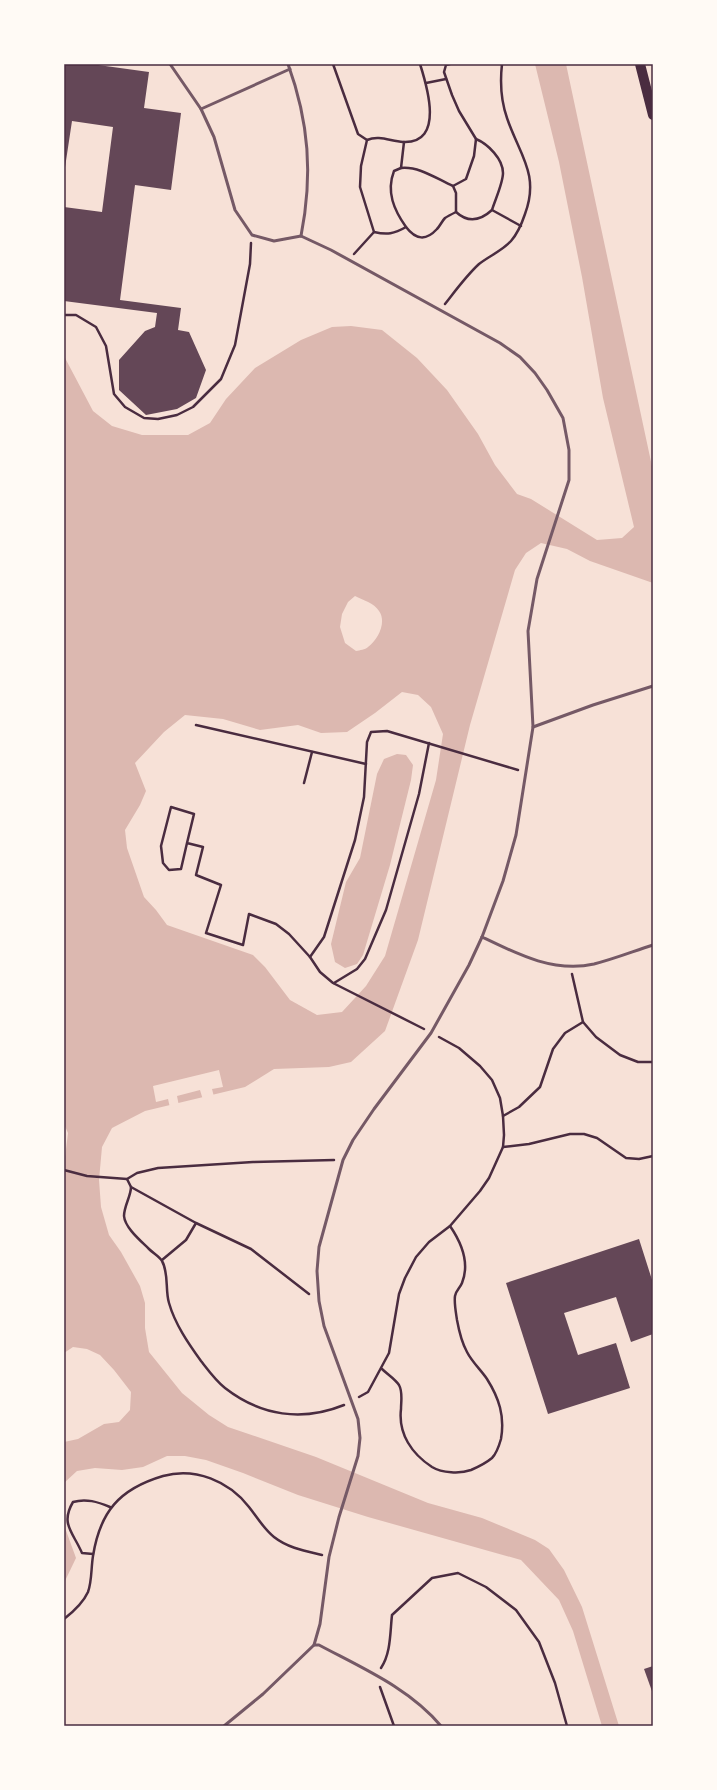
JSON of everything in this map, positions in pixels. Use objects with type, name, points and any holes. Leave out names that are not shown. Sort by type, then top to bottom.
[{"type":"main road","points":[[640,64],[653,115]]},
{"type":"lane","points":[[170,64],[201,109],[214,137],[235,210],[252,235],[274,241],[301,236],[331,250],[440,311],[457,318],[500,343],[520,357],[536,373],[562,418],[568,450],[569,480],[548,550],[537,579],[528,630],[533,727],[516,835],[503,881],[482,938],[469,965],[431,1033],[374,1109],[353,1140],[343,1160],[319,1247],[317,1271],[319,1300],[324,1326],[353,1401],[358,1419],[360,1438],[358,1456],[338,1517],[329,1557],[320,1624],[314,1645],[263,1694],[224,1726]]},
{"type":"lane","points":[[288,64],[304,124],[308,153],[306,210],[301,236]]},
{"type":"lane","points":[[201,109],[290,69]]},
{"type":"lane","points":[[533,727],[593,705],[653,686]]},
{"type":"lane","points":[[482,938],[541,963],[570,966],[593,964],[653,945]]},
{"type":"lane","points":[[314,1645],[319,1645],[377,1675],[410,1696],[431,1713],[441,1726]]},
{"type":"path","points":[[333,64],[358,134],[367,140],[379,138],[404,142],[416,140],[426,133],[430,118],[431,105],[420,64]]},
{"type":"path","points":[[450,64],[446,66],[444,72],[459,111],[476,139],[490,149],[500,162],[503,173],[492,210],[485,216],[467,220],[456,212]]},
{"type":"path","points":[[440,311],[462,280],[480,263],[493,256],[511,241],[521,226],[530,202],[531,182],[524,156],[506,117],[501,96],[502,64]]},
{"type":"path","points":[[426,83],[446,79]]},
{"type":"path","points":[[453,186],[466,179],[474,156],[476,139]]},
{"type":"path","points":[[367,140],[361,166],[360,187],[374,232]]},
{"type":"path","points":[[401,168],[404,142]]},
{"type":"path","points":[[407,167],[423,172],[453,186],[456,193],[456,212],[445,218],[437,229],[428,237],[422,239],[415,236],[406,227],[394,207],[390,184],[394,172],[401,168],[407,167]]},
{"type":"path","points":[[492,210],[521,226]]},
{"type":"path","points":[[374,232],[387,235],[396,233],[406,227]]},
{"type":"path","points":[[349,261],[374,232]]},
{"type":"path","points":[[64,315],[76,315],[96,328],[106,346],[114,394],[126,407],[144,418],[158,419],[177,416],[193,407],[221,379],[235,345],[250,264],[252,235]]},
{"type":"path","points":[[196,726],[366,764]]},
{"type":"path","points":[[310,957],[324,937],[355,840],[364,797],[367,742],[371,732],[387,731],[526,772]]},
{"type":"path","points":[[333,983],[357,970],[365,959],[386,910],[419,794],[429,744]]},
{"type":"path","points":[[304,783],[312,752]]},
{"type":"path","points":[[171,807],[194,814],[187,843],[181,869],[169,870],[163,863],[161,846],[171,807]]},
{"type":"path","points":[[132,1187],[124,1215],[127,1224],[149,1249],[162,1260],[165,1270],[169,1303],[176,1321],[188,1343],[224,1388],[258,1407],[295,1416],[331,1410],[353,1401],[368,1392],[382,1369],[389,1353],[400,1294],[405,1278],[416,1257],[429,1242],[450,1226],[480,1192],[489,1178],[503,1147],[503,1116],[500,1098],[492,1080],[480,1066],[459,1048],[333,983],[320,972],[310,957],[289,934],[276,924],[249,914],[243,945],[206,933],[221,885],[196,875],[203,847],[187,843]]},
{"type":"path","points":[[570,966],[583,1022],[596,1038],[620,1055],[638,1062],[653,1062]]},
{"type":"path","points":[[503,1116],[518,1107],[540,1087],[553,1049],[565,1033],[583,1022]]},
{"type":"path","points":[[503,1147],[529,1144],[570,1134],[584,1134],[596,1138],[626,1158],[639,1159],[653,1156]]},
{"type":"path","points":[[64,1170],[87,1176],[127,1179],[137,1173],[158,1168],[253,1162],[343,1160]]},
{"type":"path","points":[[127,1179],[132,1187],[196,1223],[251,1249],[283,1272],[299,1287],[319,1300]]},
{"type":"path","points":[[162,1260],[186,1240],[196,1223]]},
{"type":"path","points":[[382,1369],[400,1386],[402,1392],[401,1424],[406,1441],[416,1453],[433,1468],[445,1471],[465,1472],[493,1457],[499,1447],[502,1430],[502,1412],[498,1399],[468,1353],[461,1334],[455,1296],[457,1289],[462,1284],[465,1267],[459,1239],[450,1226]]},
{"type":"path","points":[[64,1619],[78,1606],[87,1594],[91,1583],[93,1554],[99,1528],[110,1507],[131,1490],[155,1478],[186,1472],[200,1474],[218,1482],[234,1492],[248,1506],[264,1529],[275,1538],[291,1547],[329,1557]]},
{"type":"path","points":[[93,1554],[82,1553],[71,1532],[67,1512],[73,1502],[78,1500],[93,1500],[110,1507]]},
{"type":"path","points":[[394,1726],[377,1675],[385,1662],[392,1615],[432,1578],[458,1573],[486,1587],[516,1610],[539,1642],[555,1683],[567,1726]]},
{"type":"shaded area","points":[[535,64],[566,64],[653,471],[653,583],[590,561],[567,549],[541,543],[526,553],[515,570],[470,725],[418,940],[385,1031],[351,1062],[329,1067],[274,1069],[245,1087],[145,1111],[112,1128],[102,1147],[99,1180],[101,1207],[109,1235],[121,1252],[140,1286],[145,1303],[145,1328],[149,1352],[182,1393],[209,1415],[228,1427],[316,1457],[428,1503],[482,1518],[535,1540],[549,1549],[564,1570],[582,1607],[619,1726],[602,1726],[573,1631],[559,1600],[521,1560],[368,1517],[298,1495],[206,1460],[185,1456],[167,1456],[143,1467],[122,1470],[95,1468],[77,1471],[64,1483],[64,1442],[78,1439],[104,1424],[119,1422],[130,1410],[131,1392],[100,1355],[87,1349],[73,1347],[64,1353],[64,1165],[68,1133],[64,1124],[64,356],[93,411],[112,426],[142,435],[188,435],[210,423],[226,399],[255,368],[301,340],[332,327],[351,326],[382,330],[417,358],[447,390],[478,434],[495,465],[517,494],[531,499],[597,540],[622,538],[634,527],[603,398],[582,277],[559,162]],"holes":[[[355,596],[377,608],[382,620],[382,625],[378,635],[372,644],[367,648],[356,651],[345,643],[340,627],[342,614],[348,602]],[[402,692],[418,695],[431,707],[443,734],[436,780],[385,956],[366,986],[342,1012],[317,1015],[290,1000],[265,967],[253,955],[167,925],[144,897],[127,848],[125,830],[140,805],[146,791],[135,763],[164,732],[185,715],[223,719],[260,730],[298,725],[321,733],[347,732]]]},
{"type":"shaded area","points":[[397,754],[406,755],[413,765],[411,780],[390,865],[363,955],[357,964],[345,968],[335,962],[331,944],[346,882],[360,858],[377,774],[384,759]]},
{"type":"shaded area","points":[[64,1525],[76,1558],[64,1583]]},
{"type":"pier","points":[[219,1070],[223,1087],[212,1089],[214,1097],[203,1100],[200,1090],[177,1096],[179,1106],[170,1108],[168,1099],[156,1102],[153,1086]]},
{"type":"building","points":[[64,64],[91,64],[149,72],[144,108],[181,113],[171,190],[135,185],[120,300],[181,308],[178,330],[189,332],[206,370],[196,398],[177,409],[146,415],[119,390],[119,360],[145,331],[155,327],[157,313],[64,301],[64,207],[102,212],[113,127],[72,121],[64,174]]},
{"type":"building","points":[[639,1239],[653,1283],[653,1334],[631,1342],[616,1297],[564,1313],[578,1355],[616,1343],[630,1388],[548,1414],[506,1283]]},
{"type":"building","points":[[653,1666],[653,1694],[644,1669]]}]
